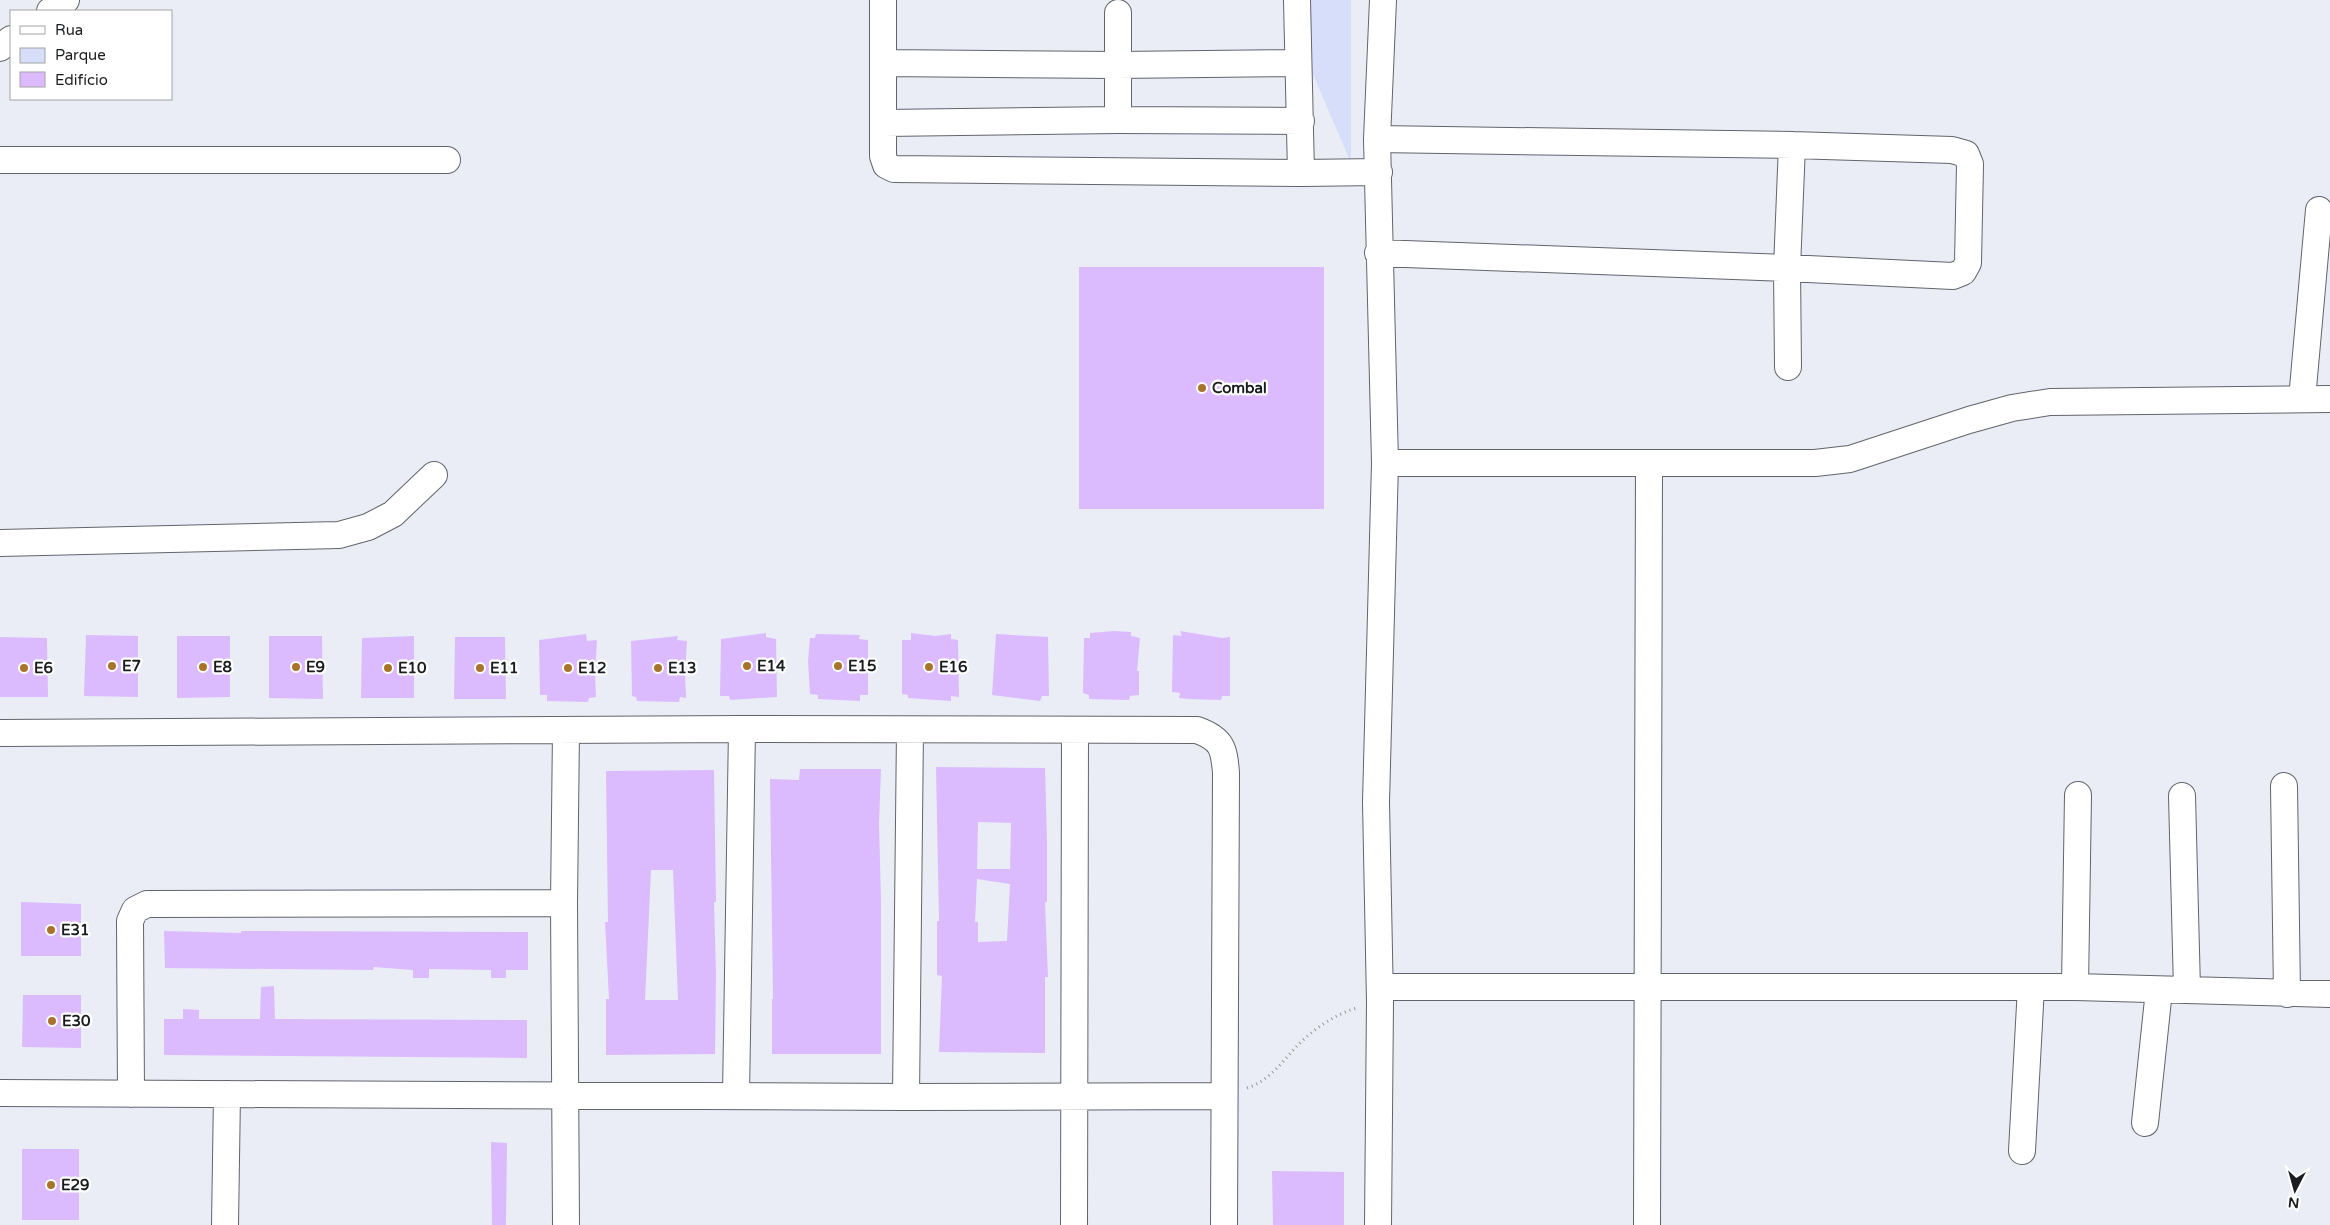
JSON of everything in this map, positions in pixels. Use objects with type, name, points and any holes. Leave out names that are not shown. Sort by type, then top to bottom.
[{"type":"street","points":[[51,10],[66,0]]},
{"type":"street","points":[[1378,1225],[1380,994],[1376,802],[1385,463],[1378,253],[1380,172],[1377,139],[1383,0]]},
{"type":"street","points":[[1287,8],[1297,63],[1301,121],[1300,173]]},
{"type":"street","points":[[892,13],[884,63],[883,156],[886,165],[894,169],[1380,172]]},
{"type":"street","points":[[1117,13],[1118,120]]},
{"type":"street","points":[[884,63],[1118,65],[1297,63]]},
{"type":"street","points":[[884,123],[1118,120],[1301,121]]},
{"type":"street","points":[[1377,139],[1792,144],[1952,150],[1966,154],[1970,164],[1968,263],[1963,272],[1953,276],[1378,253]]},
{"type":"street","points":[[1788,367],[1787,268],[1792,144]]},
{"type":"street","points":[[0,160],[447,160]]},
{"type":"street","points":[[2302,399],[2319,210]]},
{"type":"street","points":[[1385,463],[1815,463],[1850,459],[1969,420],[2012,408],[2050,402],[2330,399]]},
{"type":"street","points":[[1647,1225],[1646,988],[1649,464]]},
{"type":"street","points":[[0,543],[339,535],[368,527],[393,514],[434,474]]},
{"type":"street","points":[[736,1095],[742,729]]},
{"type":"street","points":[[0,733],[742,729],[1197,730],[1212,736],[1225,752],[1224,1225]]},
{"type":"street","points":[[906,1097],[910,730]]},
{"type":"street","points":[[1074,1225],[1075,730]]},
{"type":"street","points":[[566,731],[564,903],[566,1225]]},
{"type":"street","points":[[2284,786],[2287,994]]},
{"type":"street","points":[[2075,987],[2078,795]]},
{"type":"street","points":[[2182,796],[2187,989]]},
{"type":"street","points":[[132,1094],[130,921],[135,910],[147,904],[564,903]]},
{"type":"street","points":[[1380,994],[1646,988],[2075,987],[2330,994]]},
{"type":"street","points":[[2022,1151],[2031,988]]},
{"type":"street","points":[[2145,1123],[2159,990]]},
{"type":"street","points":[[0,1093],[906,1097],[1224,1096]]},
{"type":"street","points":[[225,1225],[228,1094]]},
{"type":"path","points":[[1224,1096],[1257,1084],[1271,1075],[1298,1046],[1324,1024],[1380,994]]},
{"type":"green space","points":[[1303,0],[1351,0],[1351,163],[1306,58]]},
{"type":"building","name":"Combal","points":[[1079,267],[1324,267],[1324,509],[1079,509]]},
{"type":"building","points":[[1180,631],[1222,638],[1230,637],[1230,696],[1222,696],[1221,700],[1189,699],[1179,698],[1180,693],[1172,692],[1173,635],[1182,636]]},
{"type":"building","points":[[1131,632],[1131,636],[1140,638],[1137,671],[1139,671],[1139,695],[1130,696],[1129,700],[1089,699],[1089,695],[1083,693],[1084,638],[1090,638],[1090,633]]},
{"type":"building","name":"E14","points":[[766,633],[766,637],[776,639],[777,697],[730,700],[729,696],[720,696],[721,639]]},
{"type":"building","name":"E16","points":[[911,633],[935,636],[951,634],[951,639],[958,640],[959,697],[951,696],[951,701],[908,698],[908,695],[902,694],[902,640],[911,640]]},
{"type":"building","name":"E12","points":[[586,634],[587,641],[597,640],[596,697],[589,698],[588,702],[547,701],[547,695],[540,695],[539,640]]},
{"type":"building","name":"E15","points":[[816,634],[860,635],[859,639],[868,640],[868,695],[860,695],[860,701],[818,699],[818,695],[810,694],[808,661],[810,638],[815,638]]},
{"type":"building","points":[[996,634],[1048,637],[1049,696],[1042,696],[1040,701],[992,695]]},
{"type":"building","name":"E7","points":[[86,635],[138,636],[138,697],[84,696]]},
{"type":"building","name":"E8","points":[[177,636],[230,636],[230,697],[177,698]]},
{"type":"building","name":"E9","points":[[269,636],[322,636],[323,699],[269,698]]},
{"type":"building","name":"E10","points":[[414,636],[414,698],[361,698],[362,638]]},
{"type":"building","name":"E13","points":[[678,636],[677,640],[687,641],[686,698],[680,697],[679,702],[637,701],[636,697],[632,696],[631,641]]},
{"type":"building","name":"E6","points":[[0,637],[47,638],[48,697],[0,697]]},
{"type":"building","name":"E11","points":[[455,637],[505,637],[506,699],[454,699]]},
{"type":"building","points":[[936,767],[1045,768],[1047,902],[1045,902],[1048,977],[1045,977],[1045,1053],[939,1052],[942,976],[937,975],[937,921],[939,921]],"holes":[[[978,822],[1011,823],[1010,869],[977,869]],[[977,879],[1010,884],[1007,941],[978,942],[978,922],[975,922]]]},
{"type":"building","points":[[800,769],[881,769],[879,824],[881,1054],[772,1054],[770,779],[799,780]]},
{"type":"building","points":[[714,770],[716,902],[714,902],[716,974],[715,1054],[606,1055],[606,999],[609,999],[605,922],[608,922],[606,771]],"holes":[[[651,870],[673,870],[678,1000],[645,1000]]]},
{"type":"building","name":"E31","points":[[21,902],[81,904],[81,956],[21,956]]},
{"type":"building","points":[[164,931],[241,933],[241,931],[528,932],[528,970],[506,970],[506,978],[491,978],[491,970],[429,969],[429,978],[413,978],[413,970],[374,967],[373,970],[165,968]]},
{"type":"building","points":[[274,986],[275,1019],[527,1020],[527,1058],[164,1055],[164,1019],[183,1019],[183,1009],[199,1010],[199,1019],[260,1019],[261,987]]},
{"type":"building","name":"E30","points":[[23,995],[81,995],[81,1048],[22,1047]]},
{"type":"building","points":[[491,1142],[507,1143],[506,1225],[492,1225]]},
{"type":"building","name":"E29","points":[[22,1149],[79,1149],[79,1220],[22,1220]]},
{"type":"building","points":[[1272,1171],[1344,1172],[1344,1225],[1273,1225]]},
{"type":"place","name":"Combal","points":[[1202,388]]},
{"type":"place","name":"E7","points":[[112,666]]},
{"type":"place","name":"E14","points":[[747,666]]},
{"type":"place","name":"E15","points":[[838,666]]},
{"type":"place","name":"E8","points":[[203,667]]},
{"type":"place","name":"E9","points":[[296,667]]},
{"type":"place","name":"E16","points":[[929,667]]},
{"type":"place","name":"E6","points":[[24,668]]},
{"type":"place","name":"E10","points":[[388,668]]},
{"type":"place","name":"E11","points":[[480,668]]},
{"type":"place","name":"E12","points":[[568,668]]},
{"type":"place","name":"E13","points":[[658,668]]},
{"type":"place","name":"E31","points":[[51,930]]},
{"type":"place","name":"E30","points":[[52,1021]]},
{"type":"place","name":"E29","points":[[51,1185]]}]
